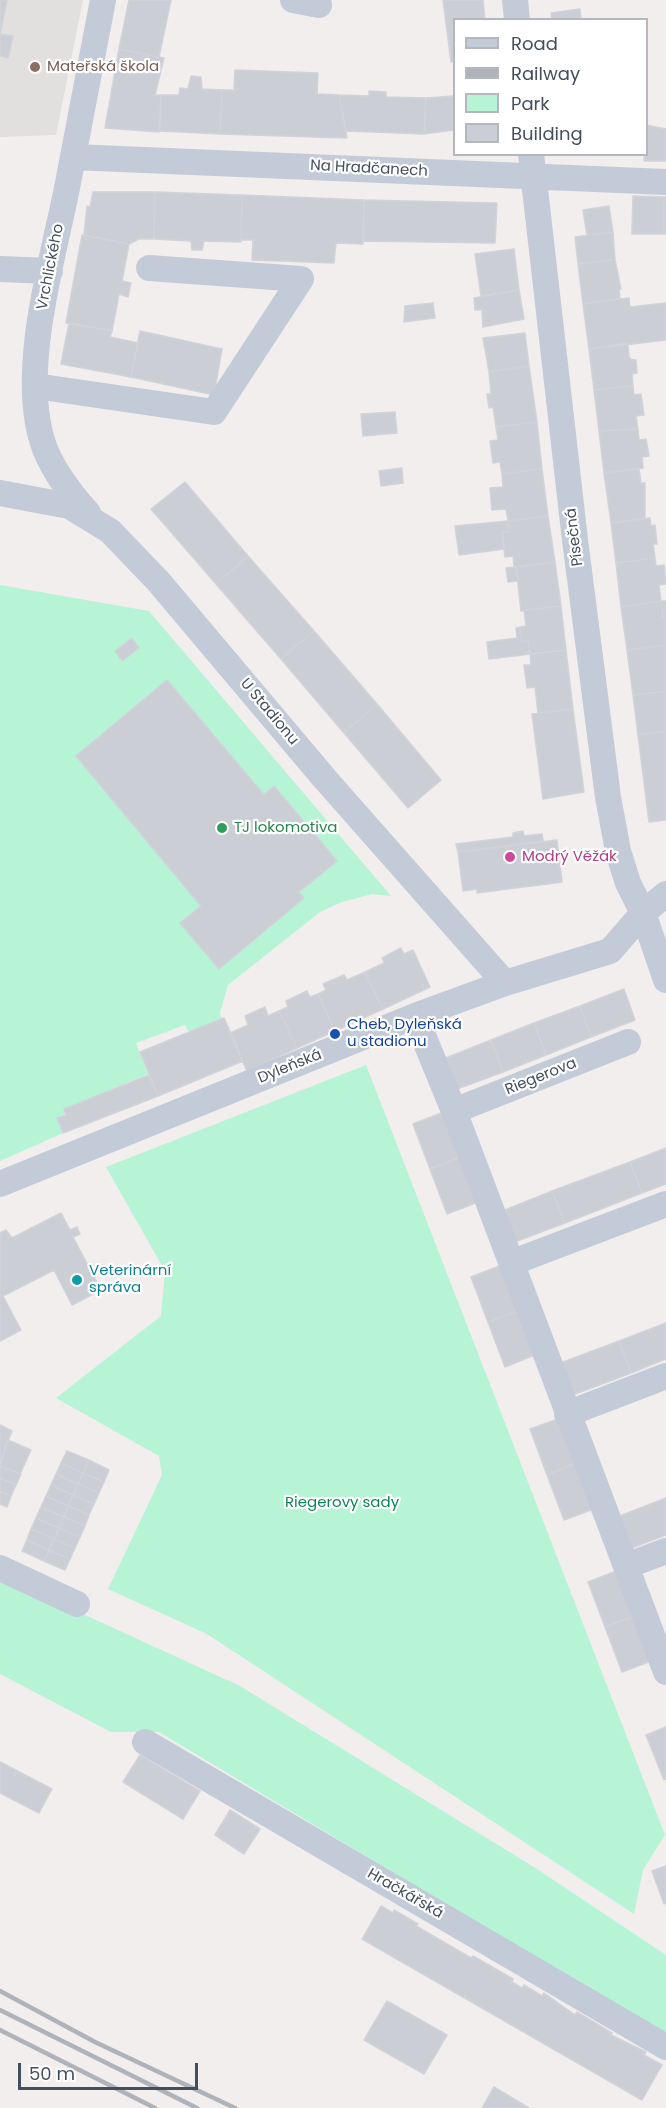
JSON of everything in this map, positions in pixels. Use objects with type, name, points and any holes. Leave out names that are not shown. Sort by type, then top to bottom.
[{"type":"street","name":"Vrchlického","points":[[95,520],[66,487],[45,448],[35,386],[37,344],[103,0]]},
{"type":"street","points":[[292,0],[318,5]]},
{"type":"street","points":[[515,0],[517,18]]},
{"type":"street","name":"Na Hradčanech","points":[[73,157],[532,166],[666,182]]},
{"type":"street","name":"Písečná","points":[[532,166],[575,540],[608,797],[618,850],[628,883],[644,913]]},
{"type":"street","points":[[35,386],[214,412],[301,279],[149,268]]},
{"type":"street","points":[[0,269],[50,271]]},
{"type":"street","name":"U Stadionu","points":[[0,493],[69,506],[110,531],[158,581],[332,787],[505,983]]},
{"type":"street","name":"Dyleňská","points":[[0,1184],[415,1017],[505,983],[610,951],[644,913],[666,894]]},
{"type":"street","points":[[644,913],[666,980]]},
{"type":"street","points":[[415,1017],[454,1111],[666,1672]]},
{"type":"street","name":"Riegerova","points":[[454,1111],[628,1042]]},
{"type":"street","points":[[511,1263],[666,1204]]},
{"type":"street","points":[[567,1414],[666,1376]]},
{"type":"street","points":[[626,1566],[666,1551]]},
{"type":"street","points":[[0,1568],[77,1604]]},
{"type":"street","name":"Hračkářská","points":[[145,1742],[666,2046]]},
{"type":"shaded area","name":"Mateřská škola","points":[[0,0],[83,0],[56,135],[0,137]]},
{"type":"green space","points":[[0,585],[149,611],[391,896],[372,894],[342,902],[320,912],[228,985],[220,1013],[222,1019],[189,1032],[185,1025],[136,1043],[148,1074],[64,1109],[65,1114],[57,1118],[63,1133],[0,1161]]},
{"type":"green space","name":"Riegerovy sady","points":[[366,1065],[665,1835],[643,1870],[634,1914],[207,1634],[108,1589],[162,1475],[159,1456],[56,1398],[161,1316],[165,1271],[106,1167]]},
{"type":"green space","points":[[0,1576],[240,1686],[537,1869],[666,1955],[666,2036],[159,1732],[111,1732],[0,1674]]},
{"type":"building","points":[[0,0],[7,0],[0,34]]},
{"type":"building","points":[[129,0],[171,0],[159,57],[119,49]]},
{"type":"building","points":[[443,0],[483,0],[485,18],[453,18],[453,61],[451,62]]},
{"type":"building","points":[[580,9],[581,18],[552,18],[551,13]]},
{"type":"building","points":[[0,34],[13,36],[8,58],[0,56]]},
{"type":"building","points":[[119,49],[164,58],[155,95],[161,95],[159,132],[105,128]]},
{"type":"building","points":[[235,70],[318,73],[317,94],[339,95],[347,138],[220,134],[222,90],[234,90]]},
{"type":"building","points":[[191,76],[201,77],[202,89],[222,90],[220,134],[160,131],[161,95],[179,95],[180,88],[188,89]]},
{"type":"building","points":[[369,91],[386,92],[386,97],[426,98],[424,134],[346,131],[339,95],[369,96]]},
{"type":"building","points":[[453,96],[453,130],[424,134],[426,98]]},
{"type":"building","points":[[648,125],[666,129],[666,161],[644,161],[644,156],[648,156]]},
{"type":"building","points":[[93,192],[155,192],[154,239],[139,239],[129,244],[84,235],[87,206],[90,207]]},
{"type":"building","points":[[155,192],[242,195],[241,242],[204,241],[202,250],[192,250],[191,241],[154,239]]},
{"type":"building","points":[[242,195],[364,200],[363,244],[336,243],[334,263],[252,260],[253,240],[241,240]]},
{"type":"building","points":[[633,196],[664,197],[664,234],[632,234]]},
{"type":"building","points":[[664,197],[666,197],[666,234],[664,234]]},
{"type":"building","points":[[364,200],[497,203],[495,243],[363,241]]},
{"type":"building","points":[[609,206],[613,232],[587,235],[583,210]]},
{"type":"building","points":[[613,232],[615,260],[578,264],[575,237]]},
{"type":"building","points":[[82,235],[129,244],[122,281],[131,283],[128,297],[119,294],[112,331],[66,323]]},
{"type":"building","points":[[514,249],[519,290],[481,296],[475,254]]},
{"type":"building","points":[[615,260],[621,289],[619,289],[620,299],[583,304],[578,264]]},
{"type":"building","points":[[519,290],[524,319],[483,327],[482,310],[475,310],[474,298]]},
{"type":"building","points":[[629,298],[630,307],[666,303],[666,340],[589,349],[583,304]]},
{"type":"building","points":[[433,303],[435,318],[404,322],[405,306]]},
{"type":"building","points":[[69,323],[112,331],[110,337],[138,343],[131,377],[61,364]]},
{"type":"building","points":[[140,331],[222,349],[214,395],[131,377]]},
{"type":"building","points":[[525,333],[529,366],[489,372],[483,338]]},
{"type":"building","points":[[628,343],[629,357],[636,360],[637,373],[632,374],[633,386],[594,390],[589,349]]},
{"type":"building","points":[[529,366],[537,422],[496,427],[493,407],[489,408],[487,394],[491,394],[489,372]]},
{"type":"building","points":[[633,386],[634,395],[641,394],[644,415],[636,416],[638,429],[599,431],[594,390]]},
{"type":"building","points":[[395,412],[397,433],[363,436],[361,414]]},
{"type":"building","points":[[537,422],[542,469],[502,474],[500,462],[493,463],[490,441],[498,440],[496,427]]},
{"type":"building","points":[[638,429],[639,440],[646,439],[649,456],[642,457],[643,468],[604,473],[599,431]]},
{"type":"building","points":[[402,468],[403,483],[381,486],[379,471]]},
{"type":"building","points":[[542,469],[548,516],[508,521],[506,509],[492,510],[490,488],[503,487],[502,474]]},
{"type":"building","points":[[639,469],[641,483],[645,483],[645,518],[611,523],[604,473]]},
{"type":"building","points":[[185,482],[248,556],[216,584],[151,509]]},
{"type":"building","points":[[548,516],[555,562],[514,567],[513,556],[505,557],[502,532],[509,532],[508,521]]},
{"type":"building","points":[[650,518],[651,526],[655,525],[657,544],[653,544],[655,558],[616,563],[611,523]]},
{"type":"building","points":[[508,521],[509,532],[502,532],[504,549],[459,555],[455,526]]},
{"type":"building","points":[[248,556],[314,631],[281,659],[216,584]]},
{"type":"building","points":[[655,558],[656,566],[664,565],[666,584],[659,585],[661,601],[621,607],[616,563]]},
{"type":"building","points":[[555,562],[561,606],[521,611],[516,567]]},
{"type":"building","points":[[516,567],[518,581],[508,582],[506,568]]},
{"type":"building","points":[[661,601],[663,617],[666,617],[666,645],[627,650],[621,607]]},
{"type":"building","points":[[661,601],[666,601],[666,617],[663,617]]},
{"type":"building","points":[[561,606],[566,650],[530,654],[528,641],[522,642],[520,627],[526,626],[524,610]]},
{"type":"building","points":[[520,627],[522,642],[528,641],[530,654],[489,659],[487,642],[517,638],[516,628]]},
{"type":"building","points":[[314,631],[377,704],[344,733],[281,659]]},
{"type":"building","points":[[132,638],[139,648],[122,661],[115,651]]},
{"type":"building","points":[[666,645],[666,691],[633,695],[627,650]]},
{"type":"building","points":[[566,650],[573,709],[538,713],[535,687],[527,688],[524,665],[531,665],[530,654]]},
{"type":"building","name":"TJ lokomotiva","points":[[167,680],[264,795],[274,786],[337,861],[299,892],[304,898],[219,969],[180,923],[201,906],[76,756]]},
{"type":"building","points":[[666,691],[666,731],[638,735],[633,695]]},
{"type":"building","points":[[377,704],[441,780],[408,808],[344,733]]},
{"type":"building","points":[[573,709],[584,792],[543,799],[532,714]]},
{"type":"building","points":[[666,731],[666,820],[649,822],[638,735]]},
{"type":"building","points":[[523,831],[524,836],[542,834],[543,841],[458,852],[456,844],[513,837],[513,833]]},
{"type":"building","points":[[557,840],[562,882],[477,893],[477,889],[463,891],[458,852]]},
{"type":"building","points":[[401,948],[404,954],[413,950],[430,987],[383,1009],[365,972],[384,963],[382,958]]},
{"type":"building","points":[[365,972],[383,1009],[335,1031],[318,994],[326,990],[323,984],[344,975],[347,980]]},
{"type":"building","points":[[624,989],[635,1020],[591,1037],[580,1006]]},
{"type":"building","points":[[307,991],[310,997],[318,994],[335,1031],[297,1048],[279,1011],[288,1007],[286,1001]]},
{"type":"building","points":[[580,1006],[591,1037],[546,1055],[534,1023]]},
{"type":"building","points":[[265,1007],[268,1016],[279,1011],[297,1048],[247,1071],[230,1033],[248,1025],[245,1016]]},
{"type":"building","points":[[224,1018],[243,1061],[158,1096],[140,1052]]},
{"type":"building","points":[[534,1023],[546,1055],[503,1072],[491,1040]]},
{"type":"building","points":[[491,1040],[503,1072],[457,1089],[446,1058]]},
{"type":"building","points":[[149,1075],[158,1096],[63,1133],[57,1118],[66,1115],[64,1109]]},
{"type":"building","points":[[444,1112],[461,1157],[430,1169],[413,1124]]},
{"type":"building","points":[[666,1148],[666,1184],[642,1193],[630,1162]]},
{"type":"building","points":[[461,1157],[478,1202],[447,1214],[430,1169]]},
{"type":"building","points":[[630,1162],[642,1193],[565,1223],[552,1191]]},
{"type":"building","points":[[552,1191],[565,1223],[512,1243],[500,1212]]},
{"type":"building","name":"Veterinární správa","points":[[61,1213],[70,1230],[77,1227],[80,1234],[73,1237],[101,1290],[72,1305],[54,1270],[3,1296],[21,1330],[0,1341],[0,1233],[6,1230],[12,1238]]},
{"type":"building","points":[[502,1265],[520,1310],[488,1322],[471,1277]]},
{"type":"building","points":[[520,1310],[537,1354],[505,1367],[488,1322]]},
{"type":"building","points":[[666,1323],[666,1359],[631,1373],[619,1341]]},
{"type":"building","points":[[619,1341],[631,1373],[570,1396],[558,1364]]},
{"type":"building","points":[[561,1418],[578,1462],[547,1475],[530,1429]]},
{"type":"building","points":[[0,1425],[12,1431],[0,1461]]},
{"type":"building","points":[[8,1440],[31,1450],[20,1474],[0,1466]]},
{"type":"building","points":[[67,1451],[89,1460],[83,1473],[61,1463]]},
{"type":"building","points":[[89,1460],[109,1470],[104,1482],[83,1473]]},
{"type":"building","points":[[578,1462],[596,1508],[564,1520],[547,1475]]},
{"type":"building","points":[[61,1463],[83,1473],[78,1484],[56,1474]]},
{"type":"building","points":[[0,1466],[21,1474],[16,1485],[0,1478]]},
{"type":"building","points":[[83,1473],[104,1482],[99,1493],[78,1484]]},
{"type":"building","points":[[56,1474],[78,1484],[73,1495],[51,1485]]},
{"type":"building","points":[[0,1478],[16,1485],[11,1496],[0,1491]]},
{"type":"building","points":[[78,1484],[99,1493],[94,1504],[73,1495]]},
{"type":"building","points":[[51,1485],[73,1495],[68,1506],[46,1496]]},
{"type":"building","points":[[0,1491],[11,1496],[7,1507],[0,1504]]},
{"type":"building","points":[[73,1495],[94,1504],[89,1515],[68,1506]]},
{"type":"building","points":[[46,1496],[68,1506],[64,1517],[41,1507]]},
{"type":"building","points":[[666,1498],[666,1535],[629,1549],[617,1517]]},
{"type":"building","points":[[68,1506],[89,1515],[85,1526],[64,1517]]},
{"type":"building","points":[[41,1507],[64,1517],[59,1528],[36,1518]]},
{"type":"building","points":[[64,1517],[85,1526],[80,1537],[59,1528]]},
{"type":"building","points":[[36,1518],[59,1528],[54,1539],[31,1529]]},
{"type":"building","points":[[59,1528],[80,1537],[75,1548],[54,1539]]},
{"type":"building","points":[[31,1529],[54,1539],[49,1550],[27,1540]]},
{"type":"building","points":[[54,1539],[75,1548],[70,1559],[49,1550]]},
{"type":"building","points":[[27,1540],[49,1550],[44,1561],[22,1551]]},
{"type":"building","points":[[49,1550],[70,1559],[65,1570],[44,1561]]},
{"type":"building","points":[[619,1570],[637,1615],[605,1627],[588,1582]]},
{"type":"building","points":[[637,1615],[654,1660],[622,1672],[605,1627]]},
{"type":"building","points":[[666,1727],[666,1779],[664,1780],[646,1735]]},
{"type":"building","points":[[140,1755],[200,1791],[183,1819],[123,1782]]},
{"type":"building","points":[[0,1762],[52,1789],[39,1813],[0,1793]]},
{"type":"building","points":[[230,1810],[260,1829],[244,1854],[215,1835]]},
{"type":"building","points":[[666,1866],[666,1903],[664,1904],[652,1871]]},
{"type":"building","points":[[381,1906],[393,1913],[394,1910],[418,1924],[416,1926],[471,1958],[473,1956],[513,1979],[512,1982],[522,1988],[524,1985],[542,1996],[544,1993],[575,2015],[577,2012],[612,2033],[611,2035],[646,2052],[644,2055],[662,2065],[642,2100],[362,1939]]},
{"type":"building","points":[[387,2001],[447,2035],[424,2074],[364,2040]]},
{"type":"building","points":[[494,2087],[529,2108],[482,2108]]},
{"type":"railway","points":[[0,1991],[95,2042],[235,2108]]},
{"type":"railway","points":[[0,2010],[197,2108]]},
{"type":"railway","points":[[0,2030],[155,2108]]},
{"type":"place","name":"Mateřská škola","points":[[35,67]]},
{"type":"place","name":"TJ lokomotiva","points":[[222,828]]},
{"type":"place","name":"Modrý Věžák","points":[[510,857]]},
{"type":"place","name":"Cheb, Dyleňská u stadionu","points":[[335,1034]]},
{"type":"place","name":"Veterinární správa","points":[[77,1280]]}]
